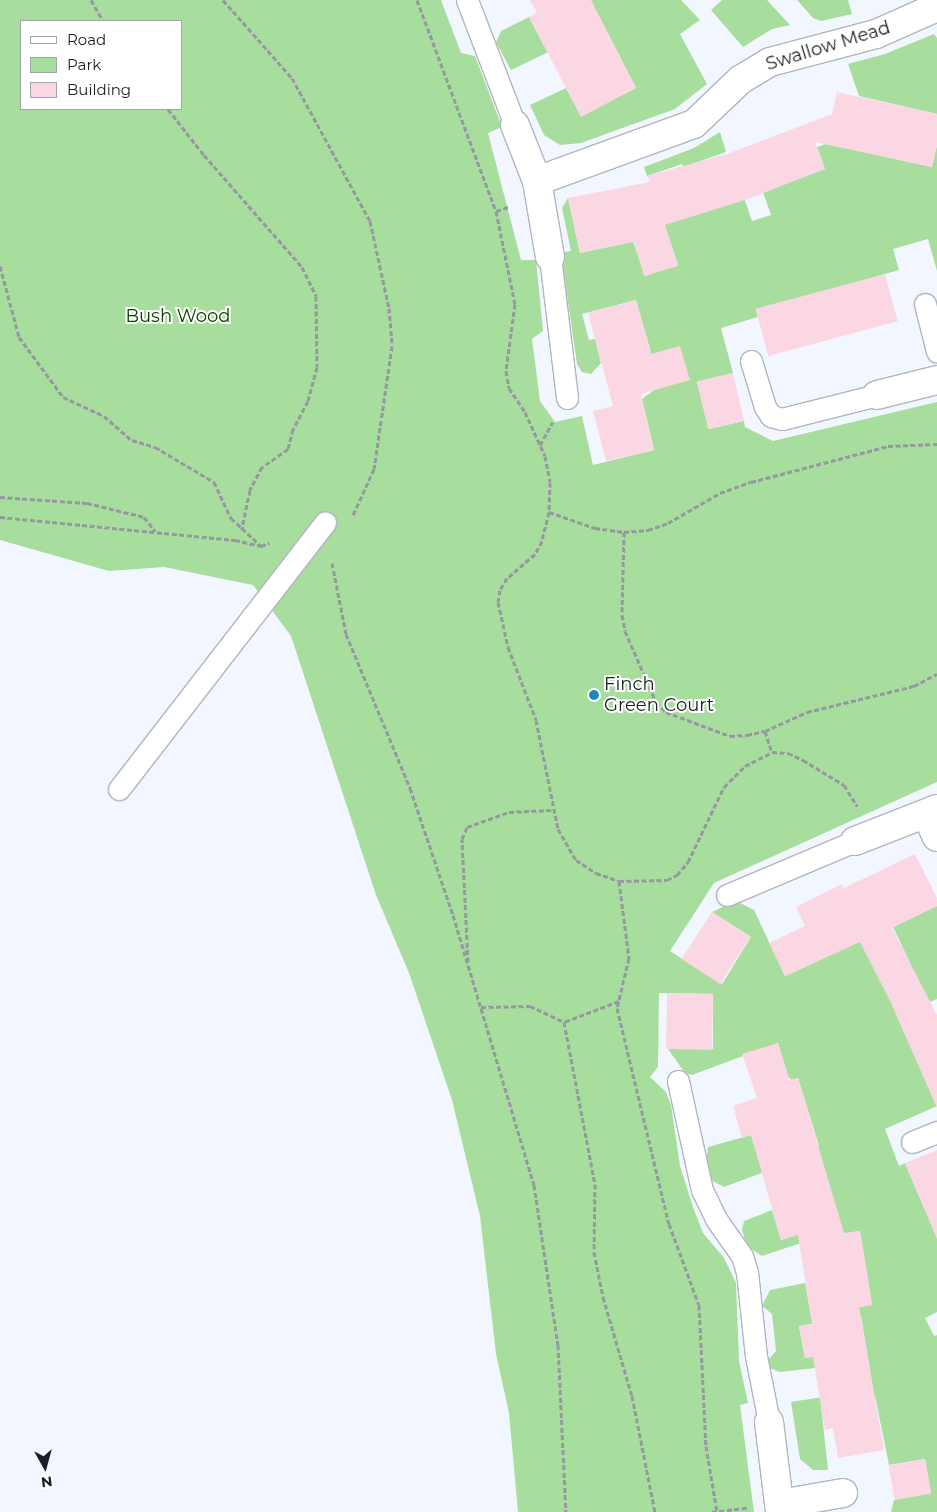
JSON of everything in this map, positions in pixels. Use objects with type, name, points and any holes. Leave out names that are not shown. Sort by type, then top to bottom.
[{"type":"street","name":"Swallow Mead","points":[[537,181],[694,124],[740,80],[770,62],[876,34],[937,7]]},
{"type":"street","points":[[515,125],[537,181],[550,257]]},
{"type":"street","points":[[877,395],[937,380]]},
{"type":"street","points":[[862,839],[934,821]]},
{"type":"street","points":[[769,1422],[780,1508],[843,1493]]},
{"type":"lane","points":[[467,0],[515,125]]},
{"type":"lane","points":[[550,257],[567,398]]},
{"type":"lane","points":[[925,304],[937,351]]},
{"type":"lane","points":[[752,361],[765,407],[771,416],[782,419],[877,395]]},
{"type":"lane","points":[[119,789],[325,522]]},
{"type":"lane","points":[[727,895],[862,839]]},
{"type":"lane","points":[[678,1081],[702,1190],[716,1219],[742,1256],[747,1272],[756,1356],[769,1422]]},
{"type":"lane","points":[[912,1142],[937,1132]]},
{"type":"path","points":[[91,0],[102,20]]},
{"type":"path","points":[[0,517],[156,532],[261,546],[325,522],[355,515],[374,469],[392,346],[389,308],[370,221],[292,78],[223,0]]},
{"type":"path","points":[[418,0],[496,211],[515,304],[516,321],[506,371],[509,388],[525,412],[545,456],[550,482],[549,512],[542,541],[535,554],[507,578],[500,590],[498,602],[508,647],[536,720],[552,810],[558,829],[576,860],[596,873],[619,882],[667,880],[678,875],[688,862],[724,786],[745,766],[772,752],[788,754],[803,760],[844,785],[853,795],[862,839]]},
{"type":"path","points":[[169,110],[204,155],[302,267],[316,296],[317,367],[308,401],[293,429],[288,448],[262,467],[250,490],[242,529]]},
{"type":"path","points":[[0,266],[19,337],[63,397],[104,416],[132,440],[155,447],[214,482],[231,518],[261,546]]},
{"type":"path","points":[[549,512],[595,528],[624,532],[648,530],[668,523],[720,494],[751,482],[888,446],[937,444]]},
{"type":"path","points":[[0,497],[87,503],[144,517],[156,532]]},
{"type":"path","points":[[325,522],[346,634],[410,788],[481,1007],[534,1186],[558,1345],[566,1512]]},
{"type":"path","points":[[624,532],[622,615],[625,631],[656,702],[666,712],[730,736],[765,731],[807,712],[914,686],[937,674]]},
{"type":"path","points":[[765,731],[772,752]]},
{"type":"path","points":[[468,966],[462,839],[467,827],[509,812],[552,810]]},
{"type":"path","points":[[619,882],[628,958],[617,1008],[669,1224],[699,1305],[706,1446],[717,1512],[712,1512]]},
{"type":"path","points":[[481,1007],[530,1006],[564,1022],[619,1000]]},
{"type":"path","points":[[564,1022],[595,1184],[594,1252],[602,1297],[632,1396],[655,1512]]},
{"type":"green space","name":"Bush Wood","points":[[0,0],[441,0],[461,53],[475,56],[502,127],[488,133],[521,260],[536,260],[543,331],[532,339],[540,401],[555,422],[582,416],[593,465],[654,450],[642,399],[654,390],[650,349],[636,300],[582,314],[589,340],[595,339],[601,363],[591,374],[582,372],[577,364],[561,253],[571,251],[562,208],[568,198],[580,253],[633,241],[645,276],[678,265],[664,223],[698,210],[682,164],[647,176],[644,167],[694,148],[720,132],[726,152],[692,164],[740,186],[752,221],[771,215],[763,192],[825,169],[817,147],[826,144],[932,167],[937,145],[937,271],[928,239],[893,249],[899,270],[756,311],[758,317],[721,328],[733,373],[697,382],[709,429],[744,421],[745,427],[773,441],[937,402],[937,782],[714,883],[670,951],[722,984],[751,937],[712,912],[736,901],[754,910],[785,976],[816,962],[856,933],[880,980],[911,965],[893,927],[937,906],[937,999],[897,1016],[937,1106],[885,1129],[899,1166],[905,1163],[924,1208],[937,1203],[937,1312],[925,1318],[934,1336],[937,1335],[937,1512],[891,1512],[894,1500],[931,1493],[925,1459],[889,1465],[875,1396],[821,1405],[828,1470],[813,1470],[800,1459],[791,1402],[873,1389],[861,1316],[799,1326],[805,1358],[822,1355],[824,1367],[780,1372],[769,1368],[767,1361],[776,1351],[772,1314],[762,1306],[770,1290],[805,1283],[811,1315],[872,1305],[860,1231],[816,1238],[762,1256],[747,1246],[742,1230],[744,1221],[772,1210],[781,1240],[841,1222],[769,1170],[724,1187],[711,1180],[706,1162],[708,1147],[751,1135],[760,1163],[819,1146],[798,1078],[791,1080],[788,1076],[778,1043],[692,1075],[685,1073],[668,1049],[713,1049],[713,994],[659,993],[658,1067],[650,1077],[666,1092],[671,1105],[680,1166],[703,1233],[724,1258],[736,1283],[739,1361],[748,1403],[740,1405],[754,1512],[518,1512],[509,1413],[496,1354],[480,1216],[452,1100],[409,973],[376,895],[291,636],[253,585],[164,567],[109,571],[0,540]]},
{"type":"green space","points":[[590,0],[681,0],[700,20],[680,34],[707,84],[675,109],[581,143],[560,145],[544,135],[530,105],[566,88],[581,116],[636,88],[602,22],[563,45],[511,70],[496,42],[501,31],[529,17],[544,46]]},
{"type":"green space","points":[[722,0],[767,0],[790,25],[772,29],[743,47],[711,10]]},
{"type":"green space","points":[[797,0],[848,0],[852,14],[821,21],[813,18]]},
{"type":"green space","points":[[934,34],[937,38],[937,114],[859,96],[848,64],[885,54]]},
{"type":"building","points":[[530,0],[591,0],[636,88],[581,117],[529,17],[537,13]]},
{"type":"building","points":[[837,92],[937,114],[937,145],[932,167],[815,142],[825,169],[745,200],[665,225],[678,266],[644,276],[634,242],[580,253],[568,198],[650,182],[647,176],[727,154],[832,114]]},
{"type":"building","points":[[885,274],[898,321],[768,356],[756,309]]},
{"type":"building","points":[[636,300],[651,354],[680,346],[690,380],[641,394],[654,450],[606,461],[593,411],[613,406],[588,313]]},
{"type":"building","points":[[733,373],[744,421],[708,429],[697,381]]},
{"type":"building","points":[[915,854],[937,898],[937,906],[892,928],[937,1015],[937,1108],[891,1003],[860,942],[785,976],[769,943],[805,926],[796,907],[842,884],[844,888]]},
{"type":"building","points":[[712,912],[751,937],[720,984],[682,959]]},
{"type":"building","points":[[667,993],[713,994],[712,1050],[666,1049]]},
{"type":"building","points":[[778,1043],[789,1080],[798,1078],[844,1233],[860,1231],[872,1305],[859,1307],[884,1450],[838,1458],[833,1428],[825,1430],[813,1357],[805,1358],[799,1326],[812,1324],[798,1235],[781,1240],[751,1135],[742,1138],[733,1106],[757,1098],[742,1054]]},
{"type":"building","points":[[937,1150],[937,1239],[905,1163]]},
{"type":"building","points":[[925,1459],[931,1493],[895,1500],[889,1465]]},
{"type":"place","name":"Finch Green Court","points":[[594,695]]}]
